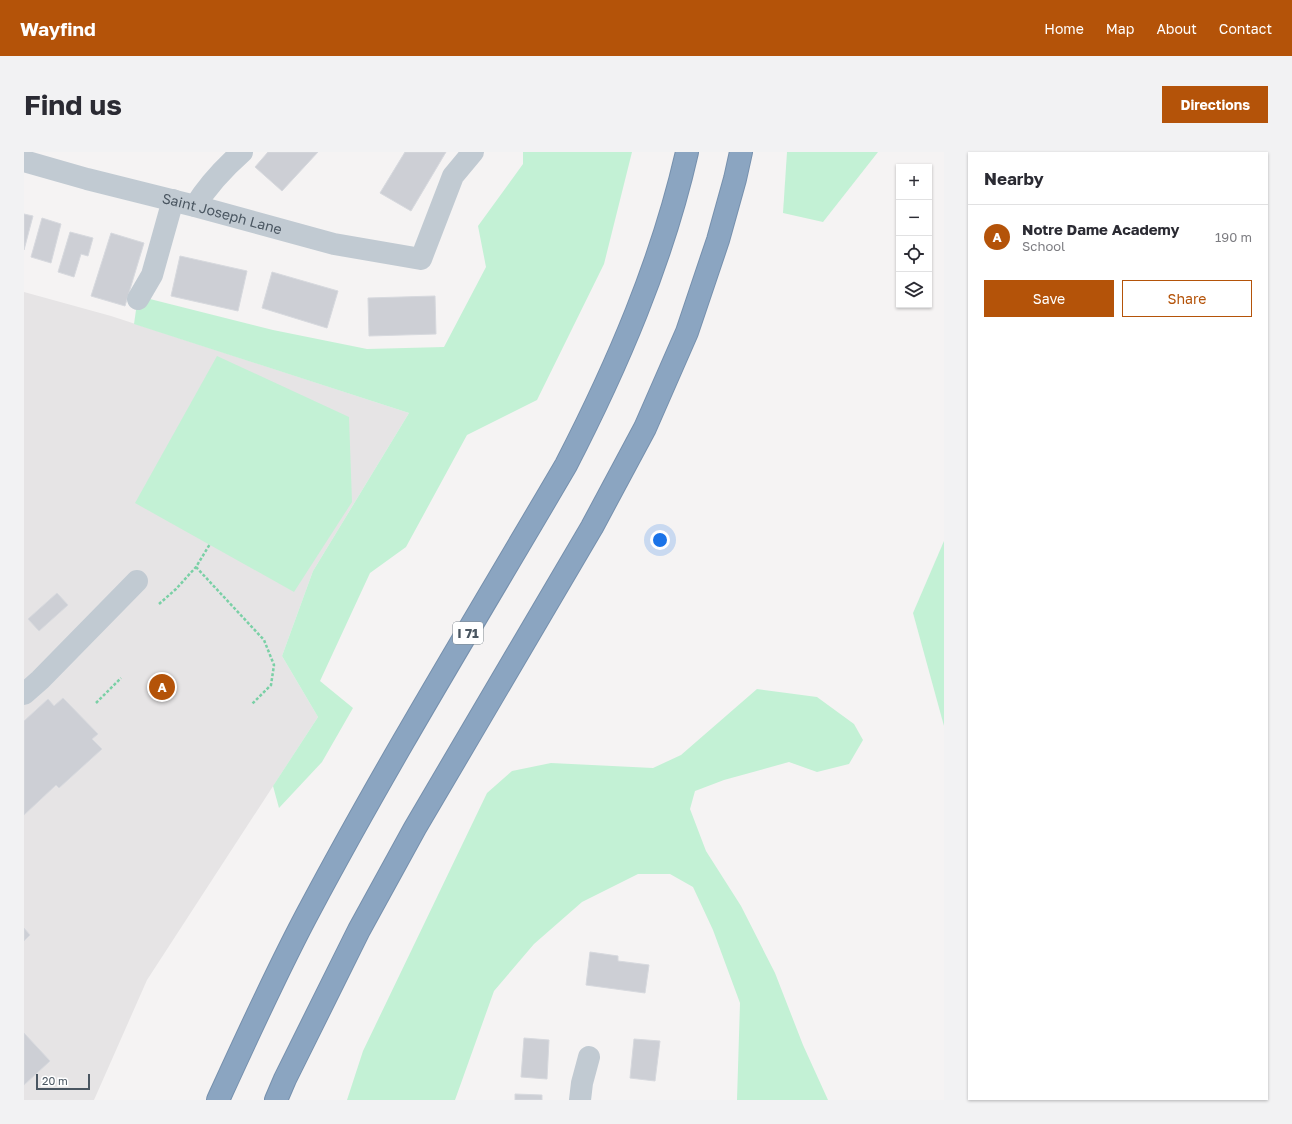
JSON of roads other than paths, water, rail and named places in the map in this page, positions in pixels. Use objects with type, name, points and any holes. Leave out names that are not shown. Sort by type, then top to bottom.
[{"type":"highway","name":"I 71","points":[[218,1100],[271,984],[350,836],[566,465],[594,409],[623,346],[649,277],[667,226],[687,152]]},
{"type":"highway","points":[[276,1100],[359,930],[427,808],[592,528],[644,428],[687,332],[718,240],[741,152]]},
{"type":"street","points":[[195,206],[205,190],[242,152]]},
{"type":"street","name":"Saint Joseph Lane","points":[[24,161],[334,244],[421,259],[453,176],[473,152]]},
{"type":"street","points":[[138,299],[152,275],[173,200]]},
{"type":"street","points":[[24,694],[40,680],[137,581]]},
{"type":"street","points":[[580,1100],[582,1083],[589,1057]]},
{"type":"place","name":"Notre Dame Academy","points":[[162,687]]}]
